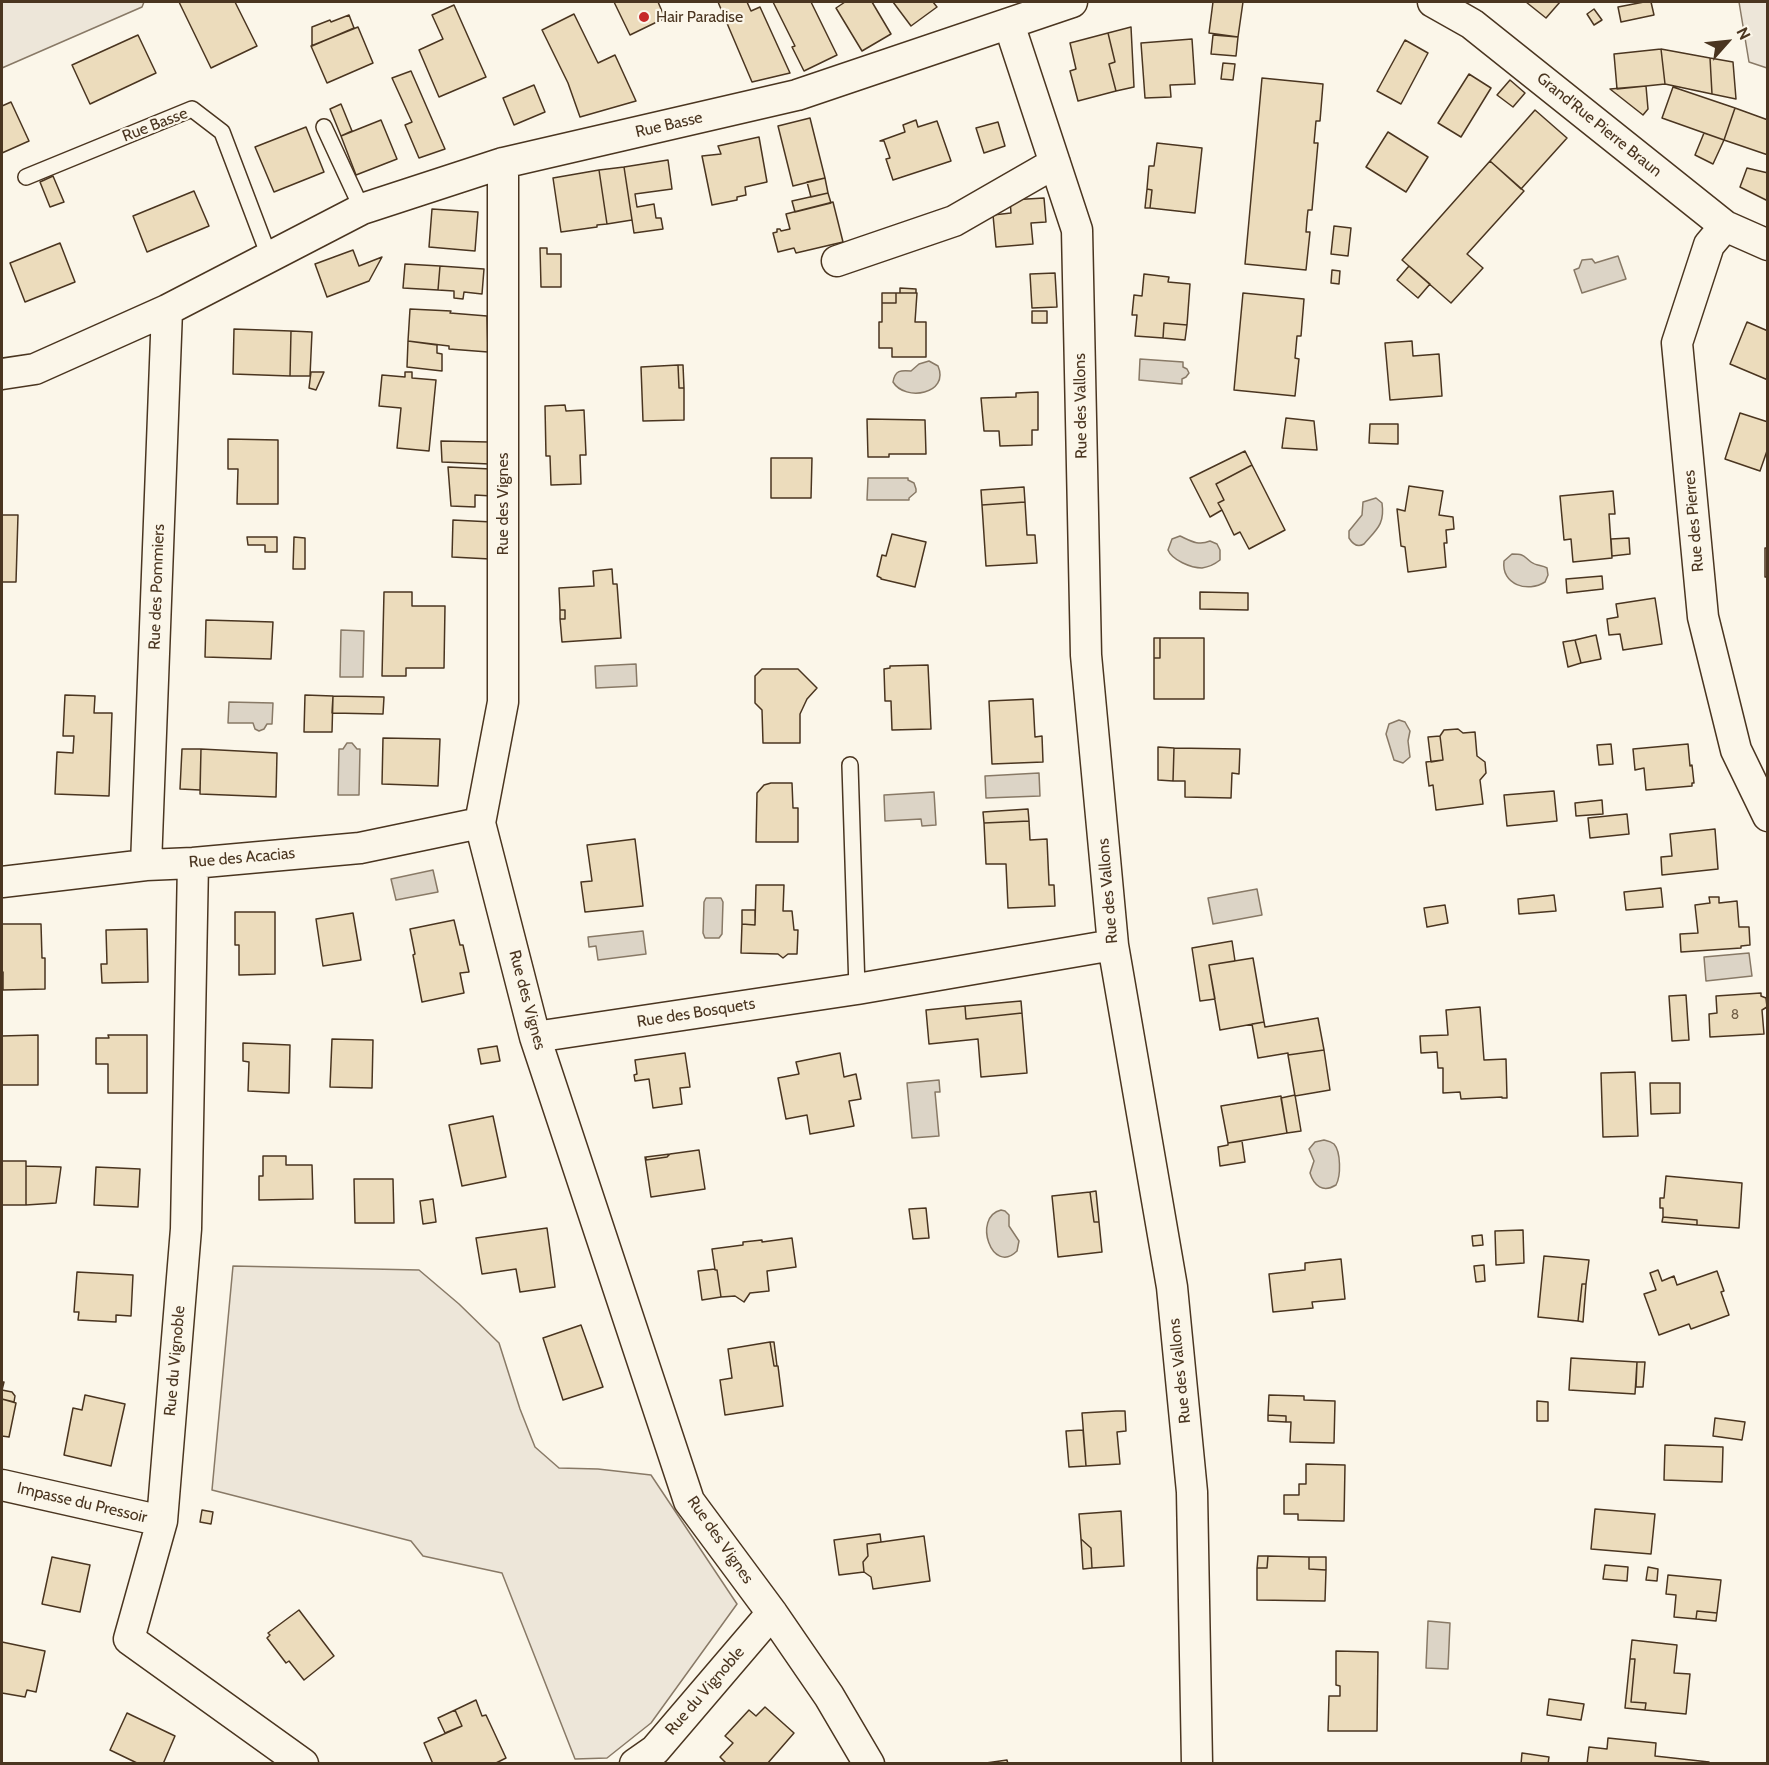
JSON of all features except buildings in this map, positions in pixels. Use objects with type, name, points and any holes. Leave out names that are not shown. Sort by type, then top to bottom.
[{"type":"street","name":"Rue Basse","points":[[2,374],[35,369],[167,310],[362,209],[503,163],[797,95],[1072,2]]},
{"type":"street","name":"Grand'Rue Pierre Braun","points":[[1433,2],[1472,24],[1725,226],[1767,245]]},
{"type":"street","name":"Rue des Vallons","points":[[1008,24],[1077,230],[1086,655],[1113,945],[1170,1275],[1174,1310],[1192,1492],[1197,1764]]},
{"type":"street","points":[[837,261],[954,221],[1055,162]]},
{"type":"street","name":"Rue des Vignes","points":[[503,163],[503,702],[480,823],[536,1037],[689,1501],[772,1613],[829,1696],[868,1764]]},
{"type":"street","name":"Rue des Pierres","points":[[1725,226],[1709,245],[1677,343],[1703,616],[1736,750],[1767,816]]},
{"type":"street","name":"Rue des Pommiers","points":[[146,865],[167,310]]},
{"type":"street","name":"Rue des Acacias","points":[[2,882],[146,865],[194,863],[360,848],[480,823]]},
{"type":"street","name":"Rue du Vignoble","points":[[194,863],[186,1229],[162,1521],[129,1639],[303,1764]]},
{"type":"street","name":"Rue des Bosquets","points":[[536,1037],[856,988],[1113,945]]},
{"type":"street","name":"Impasse du Pressoir","points":[[2,1485],[162,1521]]},
{"type":"street","name":"Rue du Vignoble","points":[[635,1764],[655,1750],[772,1613]]},
{"type":"lane","name":"Rue Basse","points":[[26,177],[192,109],[222,132],[269,256]]},
{"type":"lane","points":[[324,128],[362,209]]},
{"type":"lane","points":[[850,765],[856,988]]},
{"type":"shaded area","points":[[2,2],[144,2],[142,7],[2,68]]},
{"type":"shaded area","points":[[1739,2],[1767,2],[1767,68],[1749,62]]},
{"type":"shaded area","points":[[1618,256],[1626,279],[1582,293],[1574,270],[1579,268],[1582,260],[1592,259],[1595,263]]},
{"type":"shaded area","points":[[1140,359],[1183,362],[1183,367],[1189,373],[1182,379],[1182,384],[1139,380]]},
{"type":"shaded area","points":[[929,361],[938,366],[940,376],[938,383],[932,389],[916,393],[907,392],[893,382],[895,375],[899,372],[911,371],[919,364]]},
{"type":"shaded area","points":[[868,478],[908,478],[914,483],[916,492],[909,500],[867,500]]},
{"type":"shaded area","points":[[1376,498],[1382,503],[1381,521],[1364,544],[1355,544],[1349,538],[1349,531],[1362,515],[1363,502]]},
{"type":"shaded area","points":[[1180,536],[1195,542],[1210,541],[1217,544],[1220,550],[1220,560],[1212,565],[1198,568],[1178,560],[1168,550],[1172,539]]},
{"type":"shaded area","points":[[1512,554],[1522,555],[1533,563],[1547,568],[1548,575],[1545,582],[1524,587],[1511,581],[1504,569],[1504,561]]},
{"type":"shaded area","points":[[341,630],[364,631],[363,677],[340,677]]},
{"type":"shaded area","points":[[636,664],[637,686],[596,688],[595,666]]},
{"type":"shaded area","points":[[229,702],[273,703],[272,724],[267,724],[259,731],[255,729],[253,723],[228,723]]},
{"type":"shaded area","points":[[1399,720],[1405,722],[1410,731],[1408,741],[1410,757],[1403,763],[1394,760],[1386,734],[1389,724]]},
{"type":"shaded area","points":[[347,743],[352,743],[360,749],[359,795],[338,795],[339,749],[343,749]]},
{"type":"shaded area","points":[[1039,773],[1040,796],[986,798],[985,776]]},
{"type":"shaded area","points":[[934,792],[936,825],[922,826],[921,819],[885,821],[884,795]]},
{"type":"shaded area","points":[[433,870],[438,892],[396,900],[391,879]]},
{"type":"shaded area","points":[[1257,889],[1262,915],[1213,924],[1208,898]]},
{"type":"shaded area","points":[[706,898],[721,898],[723,902],[722,934],[719,938],[705,938],[703,933]]},
{"type":"shaded area","points":[[643,931],[646,954],[598,960],[596,946],[589,947],[588,937]]},
{"type":"shaded area","points":[[1749,953],[1752,976],[1706,981],[1704,957]]},
{"type":"shaded area","points":[[939,1080],[940,1092],[935,1092],[939,1136],[912,1138],[907,1083]]},
{"type":"shaded area","points":[[1324,1140],[1334,1144],[1340,1164],[1336,1185],[1327,1188],[1317,1185],[1310,1173],[1314,1161],[1309,1149],[1315,1142]]},
{"type":"shaded area","points":[[1001,1210],[1009,1215],[1009,1226],[1019,1241],[1017,1251],[1008,1257],[1000,1256],[993,1251],[987,1233],[992,1215]]},
{"type":"shaded area","points":[[233,1266],[419,1270],[459,1304],[499,1343],[535,1447],[559,1468],[598,1469],[651,1475],[737,1604],[651,1723],[607,1758],[575,1759],[502,1573],[423,1556],[411,1541],[212,1490]]},
{"type":"shaded area","points":[[1428,1621],[1450,1623],[1448,1669],[1426,1668]]},
{"type":"place","name":"Hair Paradise","points":[[644,17]]}]
